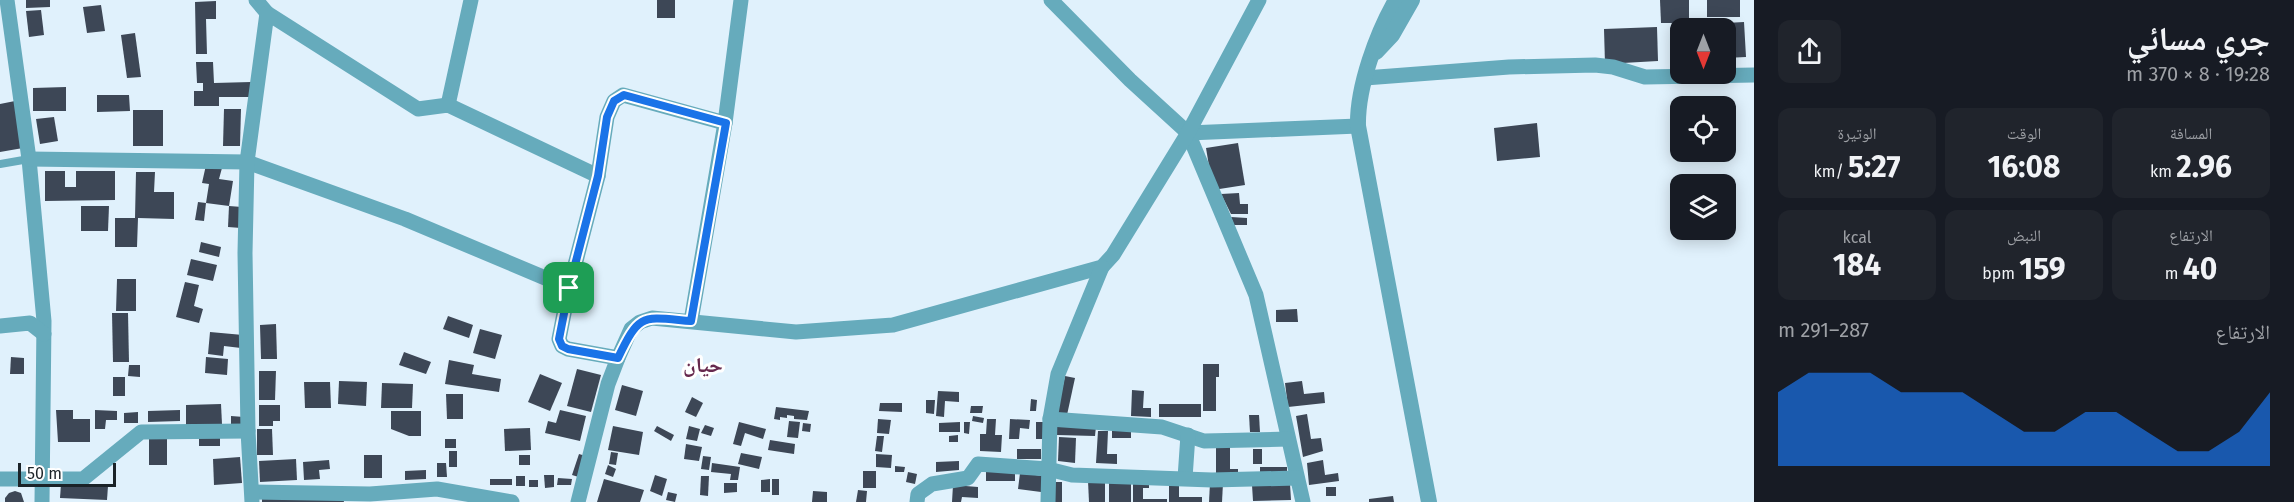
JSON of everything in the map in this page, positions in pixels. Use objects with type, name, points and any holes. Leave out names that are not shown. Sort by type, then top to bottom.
[{"type":"street","points":[[7,0],[29,159],[44,334],[42,502]]},
{"type":"street","points":[[256,0],[418,110],[448,105],[598,176]]},
{"type":"street","points":[[448,105],[471,0]]},
{"type":"street","points":[[691,321],[726,123],[741,0]]},
{"type":"street","points":[[1051,0],[1130,80],[1188,133],[1256,295],[1303,502]]},
{"type":"street","points":[[1048,502],[1050,419],[1058,374],[1102,267],[1113,255],[1188,133],[1259,0]]},
{"type":"street","points":[[1396,0],[1386,20],[1365,78],[1359,101],[1358,126],[1430,502]]},
{"type":"street","points":[[1373,55],[1392,35],[1412,0]]},
{"type":"street","points":[[269,7],[247,162],[244,253],[248,431],[253,497],[370,494],[409,496],[437,489],[512,502]]},
{"type":"street","points":[[1365,78],[1509,67],[1595,65],[1613,67],[1645,77],[1754,75]]},
{"type":"street","points":[[618,358],[562,346],[559,339],[569,288],[598,176],[607,117],[614,101],[624,95],[726,123]]},
{"type":"street","points":[[1188,133],[1358,126]]},
{"type":"street","points":[[29,159],[247,162],[405,219],[569,288]]},
{"type":"street","points":[[578,502],[608,384],[632,330],[640,322],[652,318],[796,333],[893,325],[1102,267]]},
{"type":"street","points":[[0,326],[30,323],[44,334]]},
{"type":"street","points":[[1050,419],[1162,427],[1204,441],[1288,439]]},
{"type":"street","points":[[0,479],[83,479],[141,432],[248,431]]},
{"type":"street","points":[[1185,478],[1188,435]]},
{"type":"street","points":[[917,502],[918,494],[932,484],[968,478],[978,464],[1048,469],[1072,475],[1212,480],[1298,478]]},
{"type":"lane","points":[[0,164],[29,159]]},
{"type":"building","points":[[26,0],[50,0],[50,7],[26,8]]},
{"type":"building","points":[[657,0],[675,0],[675,18],[657,18]]},
{"type":"building","points":[[1660,0],[1689,0],[1689,18],[1670,18],[1670,23],[1661,23]]},
{"type":"building","points":[[1707,0],[1740,0],[1740,17],[1707,17]]},
{"type":"building","points":[[216,1],[216,19],[206,19],[207,54],[196,54],[195,2]]},
{"type":"building","points":[[101,5],[105,31],[87,33],[83,7]]},
{"type":"building","points":[[41,10],[44,35],[29,37],[26,11]]},
{"type":"building","points":[[1736,22],[1744,22],[1746,57],[1736,57]]},
{"type":"building","points":[[1657,27],[1658,61],[1605,64],[1604,29]]},
{"type":"building","points":[[135,33],[141,77],[127,78],[121,35]]},
{"type":"building","points":[[196,62],[213,62],[214,83],[251,82],[251,97],[219,97],[219,106],[194,106],[194,91],[203,91],[203,83],[197,83]]},
{"type":"building","points":[[66,87],[66,111],[33,111],[33,88]]},
{"type":"building","points":[[97,95],[129,95],[130,111],[97,112]]},
{"type":"building","points":[[15,101],[23,148],[0,152],[0,104]]},
{"type":"building","points":[[224,109],[241,109],[240,146],[223,146]]},
{"type":"building","points":[[133,110],[163,110],[163,146],[133,146]]},
{"type":"building","points":[[54,117],[58,141],[40,144],[36,119]]},
{"type":"building","points":[[1537,123],[1540,157],[1497,161],[1494,128]]},
{"type":"building","points":[[1238,143],[1245,185],[1213,190],[1206,148]]},
{"type":"building","points":[[206,165],[222,168],[219,179],[233,181],[229,206],[206,203],[209,184],[202,183]]},
{"type":"building","points":[[45,171],[65,171],[65,187],[76,187],[76,171],[115,171],[115,200],[45,201]]},
{"type":"building","points":[[136,172],[155,172],[154,192],[174,192],[174,219],[138,218],[137,247],[115,247],[115,218],[135,218]]},
{"type":"building","points":[[1239,193],[1240,204],[1248,204],[1248,214],[1231,214],[1221,194]]},
{"type":"building","points":[[198,202],[206,203],[204,221],[195,220]]},
{"type":"building","points":[[81,206],[109,206],[108,231],[81,231]]},
{"type":"building","points":[[229,206],[242,207],[241,228],[228,227]]},
{"type":"building","points":[[1231,217],[1247,218],[1247,225],[1234,225]]},
{"type":"building","points":[[201,242],[221,247],[219,257],[199,252]]},
{"type":"building","points":[[191,259],[217,265],[213,281],[187,275]]},
{"type":"building","points":[[117,279],[136,279],[136,311],[116,311]]},
{"type":"building","points":[[185,282],[199,285],[194,306],[203,309],[199,323],[176,317]]},
{"type":"building","points":[[1297,309],[1298,322],[1276,322],[1276,310]]},
{"type":"building","points":[[112,313],[128,313],[129,362],[113,362]]},
{"type":"building","points":[[448,316],[473,325],[469,338],[443,329]]},
{"type":"building","points":[[276,324],[277,359],[261,359],[260,325]]},
{"type":"building","points":[[480,329],[502,335],[495,359],[473,353]]},
{"type":"building","points":[[210,332],[243,335],[241,348],[224,346],[223,356],[208,354]]},
{"type":"building","points":[[404,352],[431,362],[426,374],[399,365]]},
{"type":"building","points":[[11,357],[24,358],[24,374],[10,374]]},
{"type":"building","points":[[206,357],[228,359],[227,375],[205,373]]},
{"type":"building","points":[[449,360],[474,365],[472,374],[501,379],[499,392],[445,384]]},
{"type":"building","points":[[1203,364],[1219,364],[1219,377],[1216,377],[1216,411],[1203,411]]},
{"type":"building","points":[[129,365],[140,365],[140,377],[128,376]]},
{"type":"building","points":[[577,369],[601,375],[591,412],[567,406]]},
{"type":"building","points":[[259,371],[276,371],[275,400],[259,400]]},
{"type":"building","points":[[540,374],[562,383],[550,411],[528,402]]},
{"type":"building","points":[[1065,376],[1075,378],[1067,415],[1057,413]]},
{"type":"building","points":[[113,377],[125,377],[125,396],[113,396]]},
{"type":"building","points":[[339,381],[367,382],[366,406],[338,404]]},
{"type":"building","points":[[1302,381],[1304,394],[1324,392],[1325,403],[1288,407],[1285,383]]},
{"type":"building","points":[[304,382],[330,382],[331,408],[305,408]]},
{"type":"building","points":[[382,383],[413,384],[412,408],[381,408]]},
{"type":"building","points":[[622,385],[643,391],[636,416],[615,410]]},
{"type":"building","points":[[1132,390],[1144,391],[1143,408],[1151,408],[1151,417],[1131,416]]},
{"type":"building","points":[[938,391],[959,392],[959,402],[945,401],[944,417],[936,416]]},
{"type":"building","points":[[446,394],[463,394],[463,419],[447,419]]},
{"type":"building","points":[[692,397],[703,403],[696,417],[685,412]]},
{"type":"building","points":[[1031,399],[1037,400],[1036,411],[1030,411]]},
{"type":"building","points":[[926,400],[935,400],[934,414],[926,413]]},
{"type":"building","points":[[880,403],[902,403],[902,412],[879,411]]},
{"type":"building","points":[[221,404],[222,424],[186,425],[186,405]]},
{"type":"building","points":[[1159,404],[1201,404],[1201,417],[1159,417]]},
{"type":"building","points":[[259,405],[280,405],[280,421],[273,421],[273,426],[259,426]]},
{"type":"building","points":[[971,406],[983,406],[982,413],[970,413]]},
{"type":"building","points":[[776,407],[809,411],[807,420],[794,419],[794,416],[787,415],[787,418],[774,419]]},
{"type":"building","points":[[56,410],[73,410],[73,419],[90,419],[90,442],[58,442]]},
{"type":"building","points":[[95,410],[117,411],[117,420],[106,420],[105,429],[95,429]]},
{"type":"building","points":[[180,410],[180,421],[148,422],[148,411]]},
{"type":"building","points":[[560,410],[586,416],[580,441],[545,433],[548,421],[556,423]]},
{"type":"building","points":[[391,411],[421,411],[421,436],[409,436],[391,429]]},
{"type":"building","points":[[138,412],[138,423],[124,423],[124,413]]},
{"type":"building","points":[[1307,414],[1311,439],[1321,438],[1323,451],[1303,457],[1296,416]]},
{"type":"building","points":[[1249,415],[1259,415],[1260,432],[1250,432]]},
{"type":"building","points":[[231,416],[244,417],[243,426],[231,426]]},
{"type":"building","points":[[973,416],[984,418],[983,423],[972,421]]},
{"type":"building","points":[[878,419],[891,420],[889,434],[877,433]]},
{"type":"building","points":[[987,419],[996,419],[995,435],[1002,435],[1001,452],[980,451],[980,434],[986,434]]},
{"type":"building","points":[[1010,419],[1030,420],[1029,429],[1020,428],[1019,439],[1009,439]]},
{"type":"building","points":[[789,421],[800,422],[798,438],[787,437]]},
{"type":"building","points":[[739,422],[766,429],[763,439],[745,433],[741,446],[733,444]]},
{"type":"building","points":[[960,422],[960,432],[939,432],[939,423]]},
{"type":"building","points":[[964,422],[970,422],[969,434],[964,433]]},
{"type":"building","points":[[1036,422],[1045,422],[1044,439],[1036,439]]},
{"type":"building","points":[[803,423],[811,424],[810,432],[802,431]]},
{"type":"building","points":[[705,425],[714,428],[711,436],[701,433]]},
{"type":"building","points":[[1057,425],[1096,426],[1095,436],[1057,435]]},
{"type":"building","points":[[613,426],[643,432],[639,455],[608,450]]},
{"type":"building","points":[[657,426],[674,435],[671,441],[654,431]]},
{"type":"building","points":[[689,426],[700,429],[697,441],[686,439]]},
{"type":"building","points":[[530,428],[531,450],[505,451],[504,429]]},
{"type":"building","points":[[257,429],[272,429],[273,455],[257,455]]},
{"type":"building","points":[[1112,430],[1131,430],[1131,438],[1112,438]]},
{"type":"building","points":[[1098,431],[1108,431],[1107,454],[1117,454],[1117,464],[1096,463]]},
{"type":"building","points":[[958,435],[958,442],[949,442],[949,436]]},
{"type":"building","points":[[199,436],[220,436],[220,446],[199,446]]},
{"type":"building","points":[[877,436],[884,436],[882,452],[875,451]]},
{"type":"building","points":[[1059,437],[1076,438],[1075,463],[1058,461]]},
{"type":"building","points":[[149,439],[167,439],[167,465],[149,465]]},
{"type":"building","points":[[445,439],[456,439],[456,448],[445,448]]},
{"type":"building","points":[[770,440],[795,444],[794,454],[768,450]]},
{"type":"building","points":[[686,444],[702,447],[699,461],[684,459]]},
{"type":"building","points":[[1216,446],[1230,446],[1230,469],[1238,469],[1238,477],[1216,477]]},
{"type":"building","points":[[1017,449],[1041,449],[1041,459],[1017,459]]},
{"type":"building","points":[[1253,449],[1262,449],[1262,464],[1253,464]]},
{"type":"building","points":[[449,451],[457,451],[457,467],[449,467]]},
{"type":"building","points":[[611,452],[618,453],[616,465],[609,464]]},
{"type":"building","points":[[741,453],[762,457],[759,469],[738,464]]},
{"type":"building","points":[[579,454],[589,457],[582,478],[572,475]]},
{"type":"building","points":[[876,454],[892,455],[891,468],[876,467]]},
{"type":"building","points":[[364,455],[382,455],[382,478],[364,478]]},
{"type":"building","points":[[519,455],[530,455],[530,465],[519,465]]},
{"type":"building","points":[[703,456],[711,457],[709,470],[701,469]]},
{"type":"building","points":[[240,457],[242,483],[214,485],[213,459]]},
{"type":"building","points":[[296,459],[297,480],[260,482],[259,461]]},
{"type":"building","points":[[329,460],[330,469],[319,470],[320,479],[304,480],[303,462]]},
{"type":"building","points":[[1323,460],[1325,475],[1338,473],[1339,481],[1309,485],[1307,463]]},
{"type":"building","points":[[959,461],[959,470],[936,472],[936,462]]},
{"type":"building","points":[[437,463],[446,463],[447,477],[437,477]]},
{"type":"building","points":[[712,463],[740,467],[738,480],[730,480],[731,474],[711,472]]},
{"type":"building","points":[[608,465],[616,469],[613,477],[605,474]]},
{"type":"building","points":[[895,466],[905,467],[904,472],[895,472]]},
{"type":"building","points":[[1260,467],[1287,467],[1287,477],[1260,477]]},
{"type":"building","points":[[426,470],[426,479],[405,480],[405,471]]},
{"type":"building","points":[[863,471],[876,471],[876,488],[863,488]]},
{"type":"building","points":[[908,472],[917,474],[915,484],[906,482]]},
{"type":"building","points":[[986,472],[1015,472],[1015,481],[986,481]]},
{"type":"building","points":[[1020,473],[1043,476],[1041,492],[1018,489]]},
{"type":"building","points":[[544,475],[554,475],[554,487],[545,488]]},
{"type":"building","points":[[655,475],[667,479],[662,496],[650,491]]},
{"type":"building","points":[[516,476],[525,476],[525,486],[516,486]]},
{"type":"building","points":[[701,476],[709,476],[708,496],[700,495]]},
{"type":"building","points":[[558,478],[572,479],[571,485],[557,485]]},
{"type":"building","points":[[490,479],[512,479],[512,485],[490,485]]},
{"type":"building","points":[[604,479],[644,490],[640,502],[597,502]]},
{"type":"building","points":[[770,479],[770,492],[761,492],[761,480]]},
{"type":"building","points":[[772,479],[779,479],[779,495],[772,495]]},
{"type":"building","points":[[529,480],[538,480],[538,487],[529,487]]},
{"type":"building","points":[[1088,481],[1105,481],[1105,502],[1089,502]]},
{"type":"building","points":[[1052,482],[1062,482],[1062,502],[1052,502]]},
{"type":"building","points":[[1109,482],[1131,482],[1131,502],[1109,502]]},
{"type":"building","points":[[1133,482],[1149,482],[1149,488],[1143,488],[1143,499],[1167,499],[1167,502],[1133,502]]},
{"type":"building","points":[[1169,482],[1179,482],[1179,497],[1202,497],[1202,502],[1169,502]]},
{"type":"building","points":[[724,483],[737,483],[737,492],[724,493]]},
{"type":"building","points":[[1210,483],[1223,483],[1222,502],[1209,502]]},
{"type":"building","points":[[61,484],[108,486],[107,500],[60,498]]},
{"type":"building","points":[[1290,484],[1291,500],[1253,501],[1252,485]]},
{"type":"building","points":[[953,485],[978,487],[978,498],[962,497],[961,502],[952,502]]},
{"type":"building","points":[[1326,487],[1336,487],[1336,496],[1326,496]]},
{"type":"building","points":[[858,490],[867,491],[866,502],[856,502]]},
{"type":"building","points":[[15,491],[21,493],[24,502],[5,502],[9,493]]},
{"type":"building","points":[[813,491],[827,492],[827,502],[812,502]]},
{"type":"building","points":[[668,492],[677,494],[675,502],[666,500]]},
{"type":"building","points":[[1393,496],[1394,502],[1369,502],[1369,499]]},
{"type":"building","points":[[343,498],[344,502],[262,502],[262,499]]},
{"type":"district","name":"حيان","points":[[703,365]]},
{"type":"route","points":[[624,95],[726,123],[691,321],[652,318],[640,322],[632,330],[618,358],[568,349],[562,346],[559,339],[569,288],[598,176],[607,117],[614,101],[624,95]]}]
